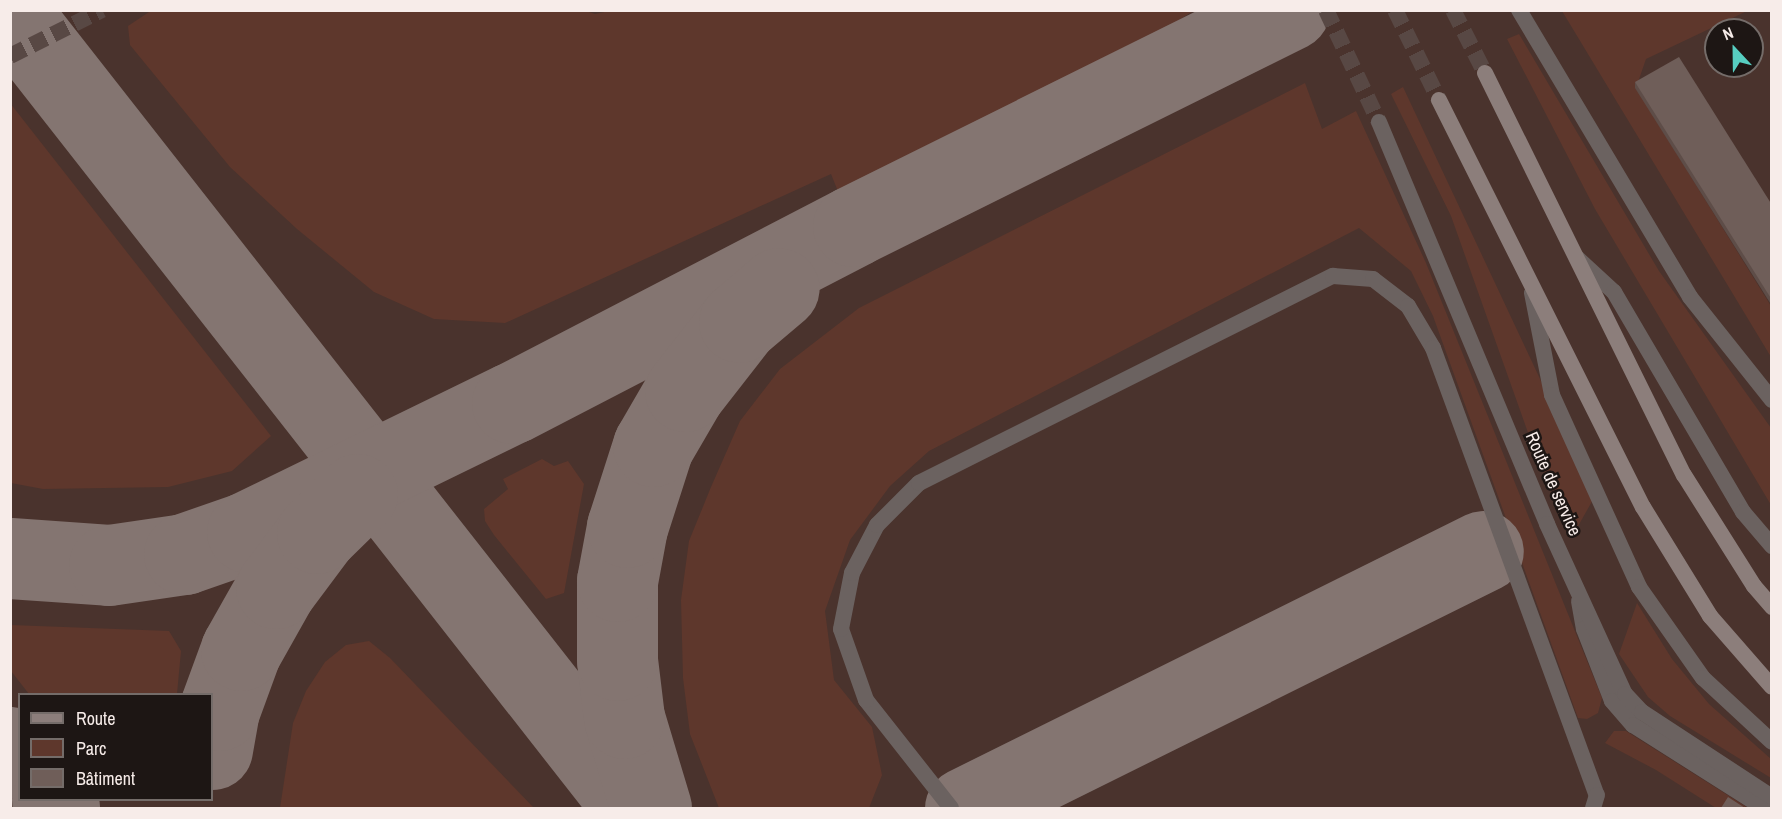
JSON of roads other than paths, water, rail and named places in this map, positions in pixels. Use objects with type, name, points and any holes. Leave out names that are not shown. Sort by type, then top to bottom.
[{"type":"main road","points":[[1485,73],[1684,475],[1754,586],[1772,607]]},
{"type":"main road","points":[[1439,100],[1532,293],[1643,507],[1710,616],[1772,687]]},
{"type":"street","points":[[1519,10],[1690,297],[1772,400]]},
{"type":"street","name":"Route de service","points":[[1378,122],[1547,524],[1575,579],[1625,694],[1642,712],[1772,797]]},
{"type":"street","points":[[1576,258],[1614,292],[1743,512],[1772,546]]},
{"type":"street","points":[[951,808],[866,700],[841,629],[852,573],[877,525],[919,483],[1333,276],[1373,279],[1408,306],[1433,348],[1597,795],[1593,808]]},
{"type":"street","points":[[1532,293],[1552,395],[1639,587],[1703,678],[1772,742]]},
{"type":"street","points":[[1575,579],[1584,628],[1612,700],[1633,725],[1764,808]]},
{"type":"tunnel","points":[[10,56],[102,10]]},
{"type":"tunnel","points":[[1326,10],[1379,122]]},
{"type":"tunnel","points":[[1395,10],[1439,100]]},
{"type":"tunnel","points":[[1453,10],[1485,73]]}]
